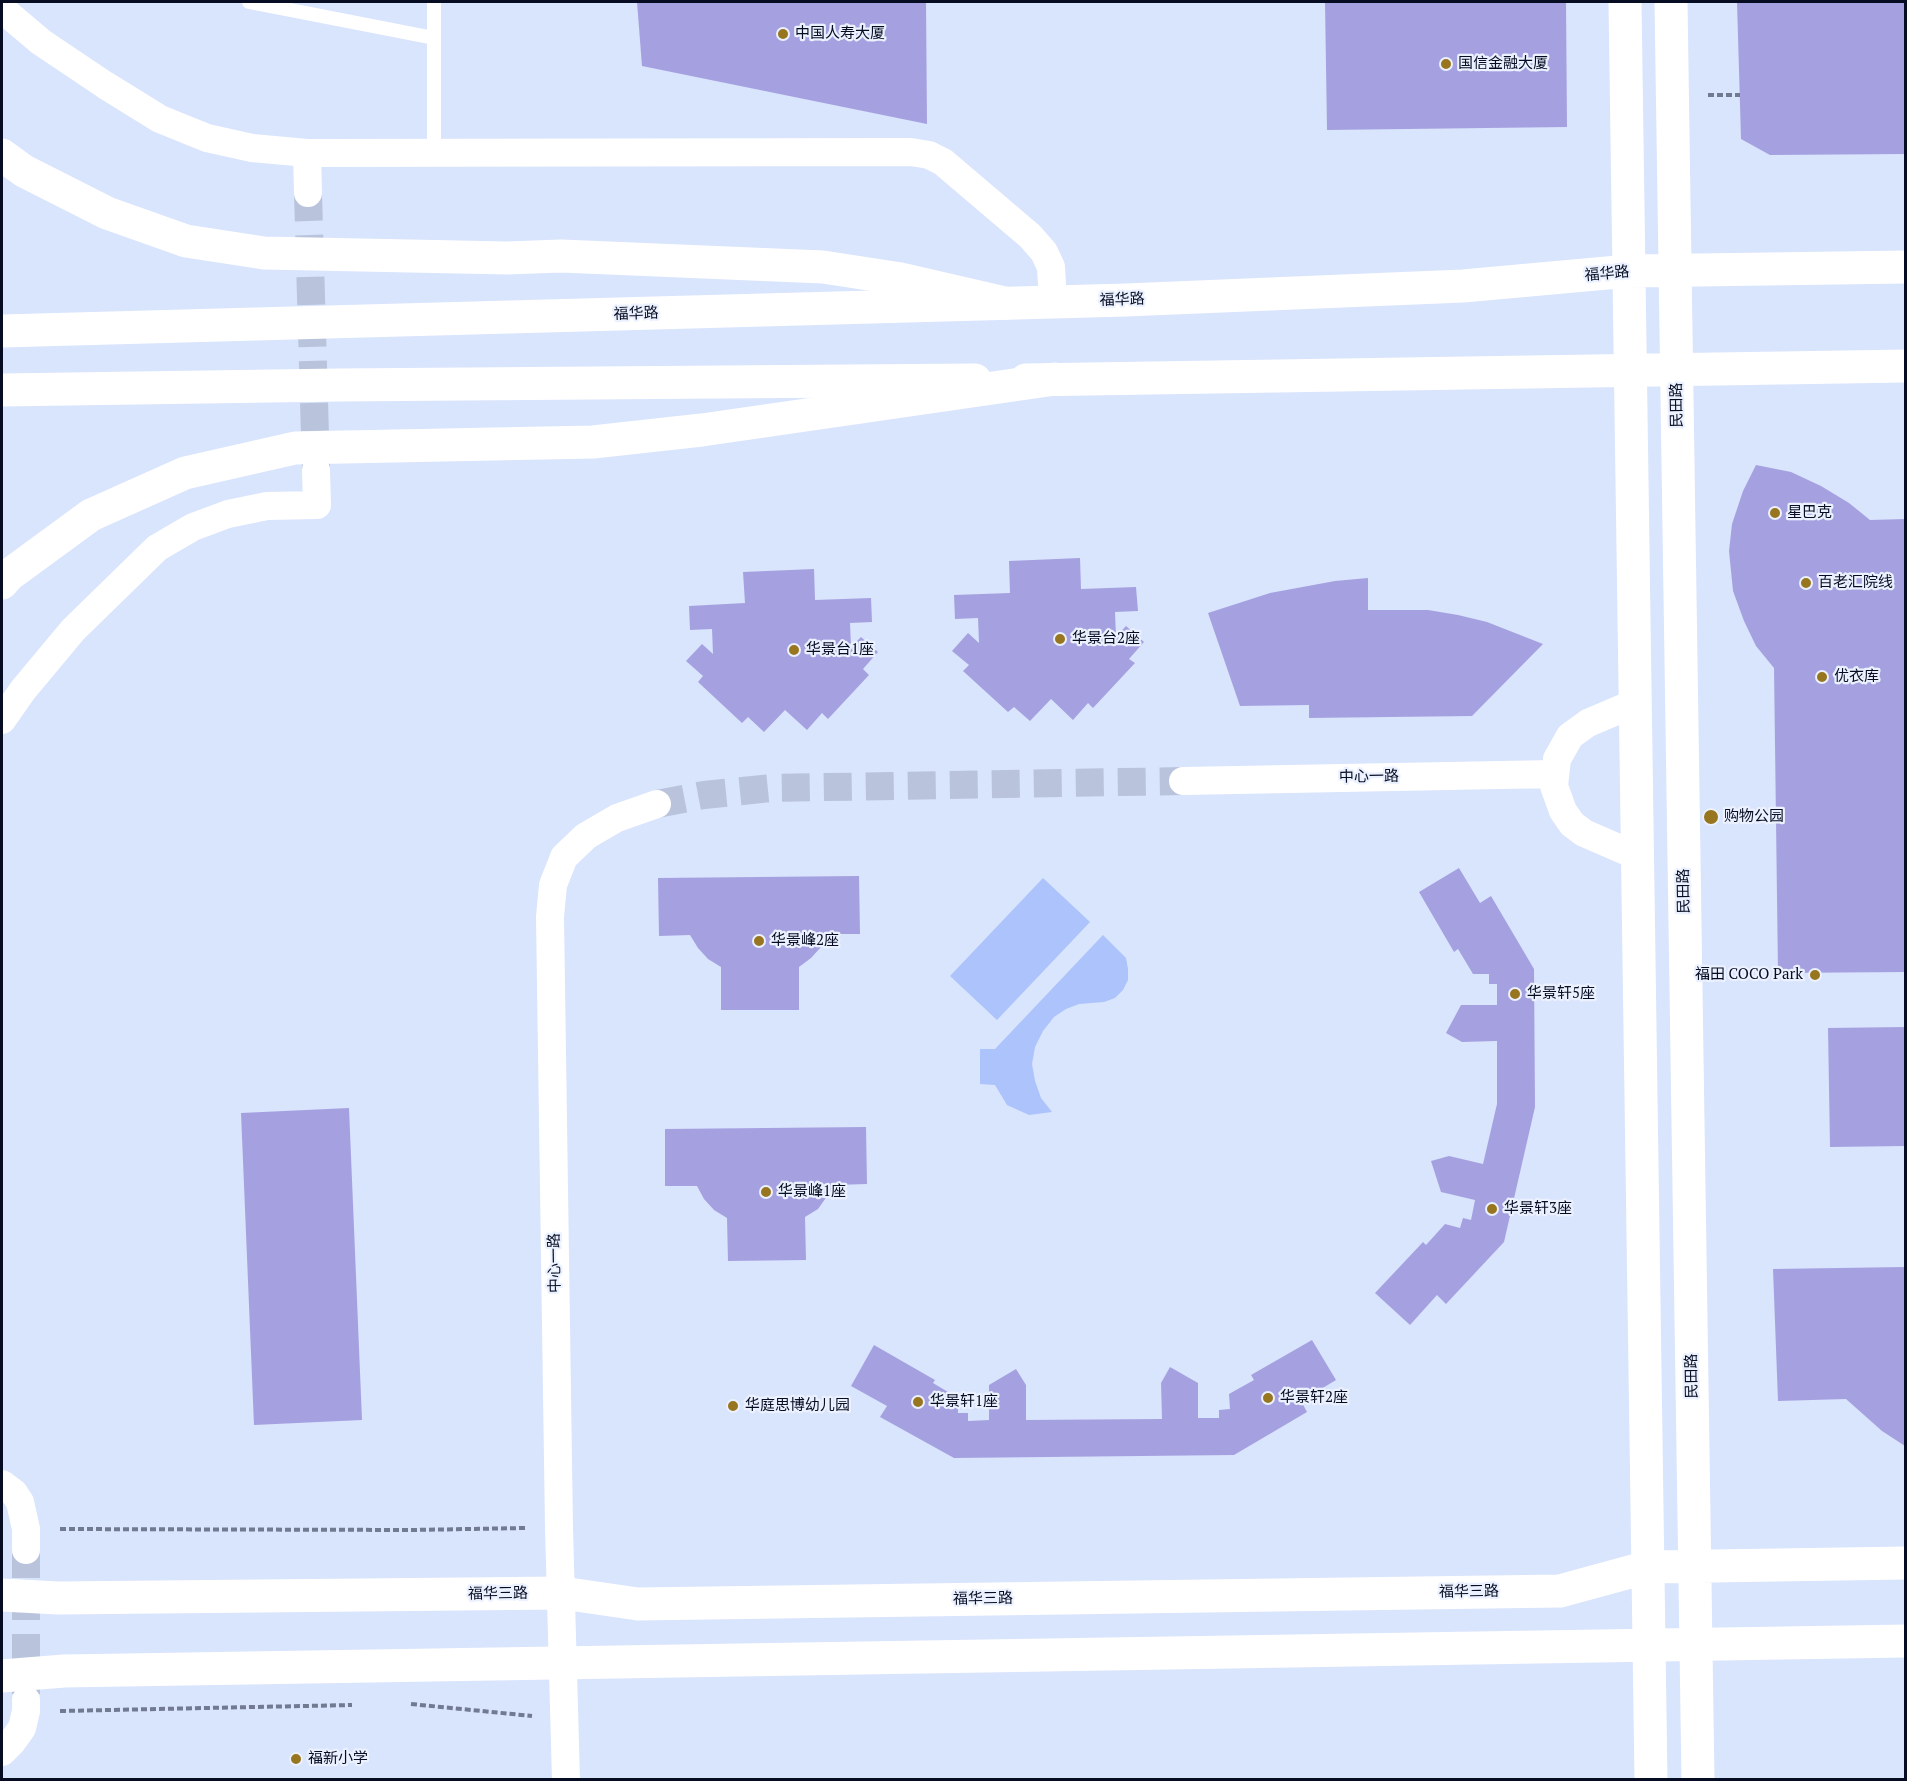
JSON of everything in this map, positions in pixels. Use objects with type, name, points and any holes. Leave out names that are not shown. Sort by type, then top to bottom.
[{"type":"street","points":[[1625,2],[1651,1779]]},
{"type":"street","name":"民田路","points":[[1671,2],[1698,1779]]},
{"type":"street","points":[[2,9],[41,42],[160,119],[207,138],[252,148],[307,153],[911,153],[928,155],[944,162],[1030,236],[1044,252],[1051,267],[1053,302]]},
{"type":"street","points":[[307,153],[308,193]]},
{"type":"street","points":[[2,155],[24,171],[108,213],[186,241],[264,253],[507,258],[561,256],[823,267],[900,279],[1005,303]]},
{"type":"street","name":"福华路","points":[[2,331],[1053,302],[1452,287],[1675,270],[1905,267]]},
{"type":"street","points":[[2,390],[1054,379],[1905,366]]},
{"type":"street","points":[[2,583],[9,575],[91,515],[185,473],[295,448],[593,442],[702,430],[1054,379]]},
{"type":"street","points":[[2,720],[23,690],[73,630],[157,548],[193,527],[228,514],[267,506],[317,505],[316,470]]},
{"type":"street","points":[[1635,703],[1588,723],[1574,732],[1563,746],[1554,774],[1557,798],[1572,824],[1584,833],[1637,856]]},
{"type":"street","name":"中心一路","points":[[1183,781],[1554,774]]},
{"type":"street","name":"中心一路","points":[[566,1779],[559,1528],[549,917],[553,885],[564,857],[586,836],[616,818],[657,804]]},
{"type":"street","points":[[2,1484],[14,1493],[20,1502],[26,1539]]},
{"type":"street","name":"福华三路","points":[[2,1595],[58,1599],[562,1593],[638,1604],[1560,1591],[1648,1567],[1905,1563]]},
{"type":"street","points":[[2,1676],[64,1671],[1905,1641]]},
{"type":"street","points":[[2,1752],[22,1728],[26,1706]]},
{"type":"lane","points":[[249,2],[434,38]]},
{"type":"lane","points":[[434,2],[434,153]]},
{"type":"path","points":[[26,1539],[559,1528]]},
{"type":"path","points":[[402,1704],[565,1719]]},
{"type":"path","points":[[26,1706],[355,1705]]},
{"type":"water","points":[[1043,878],[1090,922],[997,1020],[950,976]]},
{"type":"water","points":[[1103,935],[1126,958],[1128,980],[1123,990],[1115,998],[1104,1002],[1079,1004],[1066,1009],[1054,1017],[1043,1031],[1035,1047],[1032,1064],[1041,1098],[1052,1112],[1029,1115],[1007,1105],[995,1085],[980,1084],[980,1049],[995,1049]]},
{"type":"building","name":"中国人寿大厦","points":[[637,2],[926,2],[927,124],[642,66]]},
{"type":"building","name":"国信金融大厦","points":[[1325,2],[1566,2],[1567,127],[1327,130]]},
{"type":"building","points":[[1737,2],[1905,2],[1905,154],[1770,155],[1741,139]]},
{"type":"building","points":[[1756,465],[1791,472],[1821,486],[1849,503],[1870,520],[1905,519],[1905,972],[1778,973],[1774,668],[1756,646],[1744,621],[1733,591],[1729,551],[1732,524],[1743,491]]},
{"type":"building","name":"华景台2座","points":[[1080,558],[1081,589],[1136,587],[1138,611],[1115,612],[1116,637],[1126,626],[1144,642],[1129,659],[1135,663],[1093,708],[1088,703],[1073,720],[1051,699],[1030,721],[1014,707],[1008,712],[963,671],[969,665],[952,651],[968,633],[979,643],[978,618],[955,619],[954,595],[1010,593],[1009,561]]},
{"type":"building","name":"华景台1座","points":[[814,569],[815,600],[871,598],[872,622],[850,623],[851,647],[861,637],[878,652],[863,669],[869,675],[828,719],[822,713],[807,730],[785,710],[764,732],[748,717],[742,723],[698,682],[703,676],[686,661],[702,644],[713,654],[712,629],[690,630],[689,606],[745,603],[743,572]]},
{"type":"building","points":[[1368,578],[1368,610],[1428,610],[1458,615],[1487,622],[1543,644],[1472,716],[1309,718],[1309,705],[1240,706],[1208,613],[1270,593],[1335,581]]},
{"type":"building","points":[[1459,868],[1480,903],[1491,896],[1534,969],[1535,1107],[1504,1242],[1446,1304],[1437,1295],[1410,1325],[1375,1293],[1423,1242],[1426,1245],[1445,1224],[1460,1228],[1463,1218],[1471,1220],[1475,1200],[1441,1192],[1431,1161],[1449,1156],[1483,1164],[1497,1104],[1497,1041],[1462,1042],[1446,1033],[1461,1005],[1497,1005],[1497,984],[1489,984],[1489,974],[1473,974],[1458,949],[1454,952],[1419,892]]},
{"type":"building","name":"华景峰2座","points":[[859,876],[860,934],[828,934],[821,947],[799,967],[799,1010],[721,1010],[721,967],[708,959],[690,935],[659,936],[658,878]]},
{"type":"building","points":[[1905,1027],[1905,1146],[1830,1147],[1828,1028]]},
{"type":"building","points":[[349,1108],[362,1420],[254,1425],[241,1113]]},
{"type":"building","name":"华景峰1座","points":[[866,1127],[867,1184],[835,1185],[818,1209],[805,1217],[806,1260],[728,1261],[727,1218],[714,1210],[704,1199],[697,1186],[665,1186],[665,1129]]},
{"type":"building","points":[[1905,1267],[1905,1446],[1882,1431],[1846,1399],[1778,1401],[1773,1269]]},
{"type":"building","points":[[1312,1340],[1336,1380],[1301,1401],[1307,1412],[1234,1455],[954,1458],[880,1417],[887,1406],[851,1386],[874,1345],[935,1380],[933,1383],[958,1398],[958,1413],[968,1413],[968,1421],[989,1420],[989,1385],[1016,1369],[1026,1385],[1026,1420],[1162,1419],[1161,1383],[1170,1367],[1198,1383],[1198,1418],[1219,1418],[1219,1410],[1230,1409],[1229,1394],[1254,1380],[1251,1375]]},
{"type":"tunnel","points":[[308,193],[316,470]]},
{"type":"tunnel","points":[[657,804],[704,795],[772,788],[1183,781]]},
{"type":"tunnel","points":[[26,1550],[26,1694]]},
{"type":"place","name":"中国人寿大厦","points":[[783,34]]},
{"type":"place","name":"国信金融大厦","points":[[1446,64]]},
{"type":"place","name":"星巴克","points":[[1775,513]]},
{"type":"place","name":"百老汇院线","points":[[1806,583]]},
{"type":"place","name":"华景台2座","points":[[1060,639]]},
{"type":"place","name":"华景台1座","points":[[794,650]]},
{"type":"place","name":"优衣库","points":[[1822,677]]},
{"type":"place","name":"购物公园","points":[[1711,817]]},
{"type":"place","name":"华景峰2座","points":[[759,941]]},
{"type":"place","name":"福田 COCO Park","points":[[1815,975]]},
{"type":"place","name":"华景轩5座","points":[[1515,994]]},
{"type":"place","name":"华景峰1座","points":[[766,1192]]},
{"type":"place","name":"华景轩3座","points":[[1492,1209]]},
{"type":"place","name":"华景轩2座","points":[[1268,1398]]},
{"type":"place","name":"华景轩1座","points":[[918,1402]]},
{"type":"place","name":"华庭思博幼儿园","points":[[733,1406]]},
{"type":"place","name":"福新小学","points":[[296,1759]]}]
